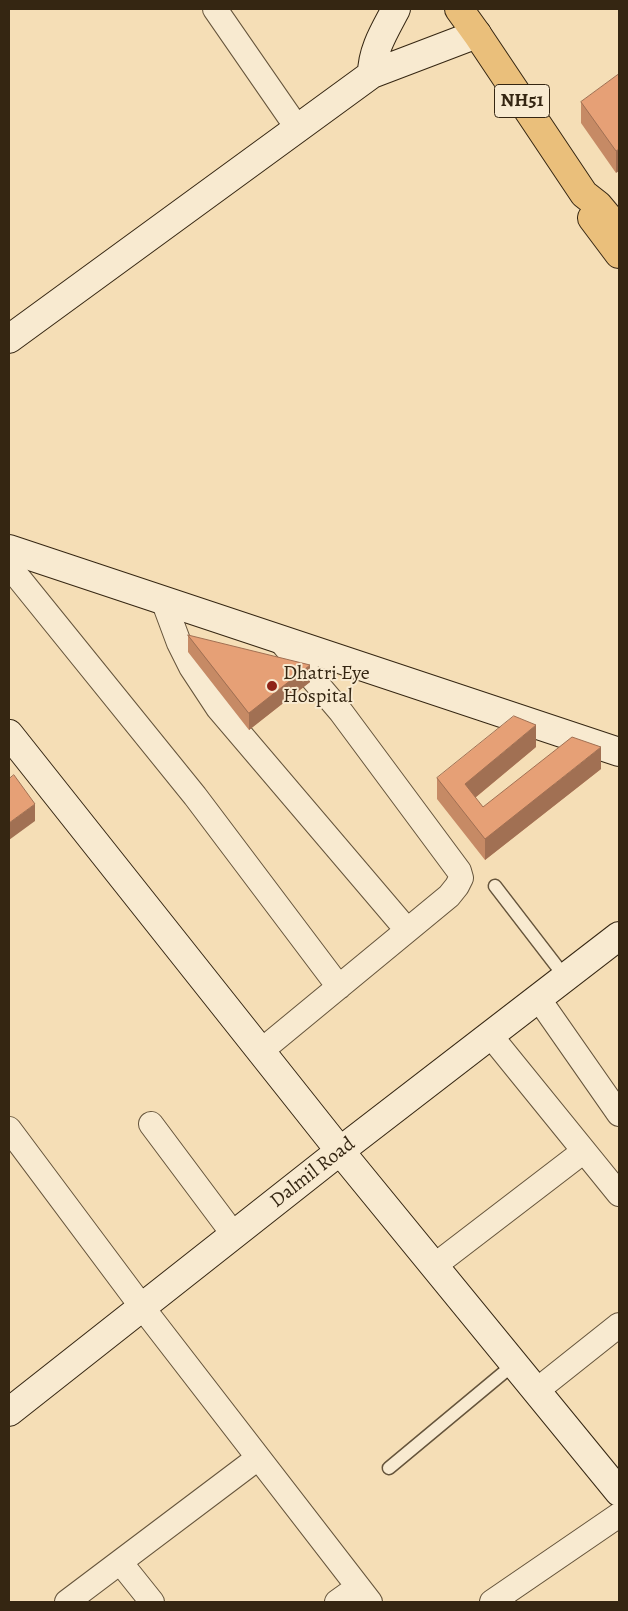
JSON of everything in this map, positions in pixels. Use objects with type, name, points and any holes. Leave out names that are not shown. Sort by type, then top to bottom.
[{"type":"highway","name":"NH51","points":[[459,9],[584,194],[598,205],[619,230]]},
{"type":"highway","name":"NH51","points":[[584,194],[587,211],[619,254]]},
{"type":"street","points":[[215,9],[298,129]]},
{"type":"street","points":[[372,74],[372,60],[396,9]]},
{"type":"street","points":[[9,339],[372,74],[477,34]]},
{"type":"street","points":[[9,549],[619,752]]},
{"type":"street","points":[[9,566],[195,796],[339,987]]},
{"type":"street","points":[[163,600],[179,643],[191,667],[218,708],[407,930]]},
{"type":"street","points":[[261,1051],[449,896],[462,878],[459,871],[341,712],[278,638]]},
{"type":"street","points":[[9,734],[340,1152],[619,1492]]},
{"type":"street","name":"Dalmil Road","points":[[9,1412],[619,936]]},
{"type":"street","points":[[538,998],[619,1114]]},
{"type":"street","points":[[490,1035],[619,1194]]},
{"type":"street","points":[[151,1124],[234,1235]]},
{"type":"street","points":[[9,1129],[142,1308],[364,1594],[337,1602]]},
{"type":"street","points":[[434,1266],[584,1151]]},
{"type":"street","points":[[536,1391],[619,1325]]},
{"type":"street","points":[[67,1602],[258,1458]]},
{"type":"street","points":[[492,1602],[619,1516]]},
{"type":"street","points":[[120,1562],[152,1602]]},
{"type":"lane","points":[[495,886],[565,977]]},
{"type":"lane","points":[[389,1468],[514,1364]]},
{"type":"building","points":[[619,74],[619,149],[616,151],[581,102]]},
{"type":"building","points":[[188,635],[310,665],[249,713]]},
{"type":"building","points":[[514,716],[536,725],[465,784],[483,807],[572,737],[601,747],[485,839],[437,778]]},
{"type":"building","points":[[14,775],[35,804],[9,823],[9,779]]},
{"type":"place","name":"Dhatri Eye Hospital","points":[[272,686]]}]
